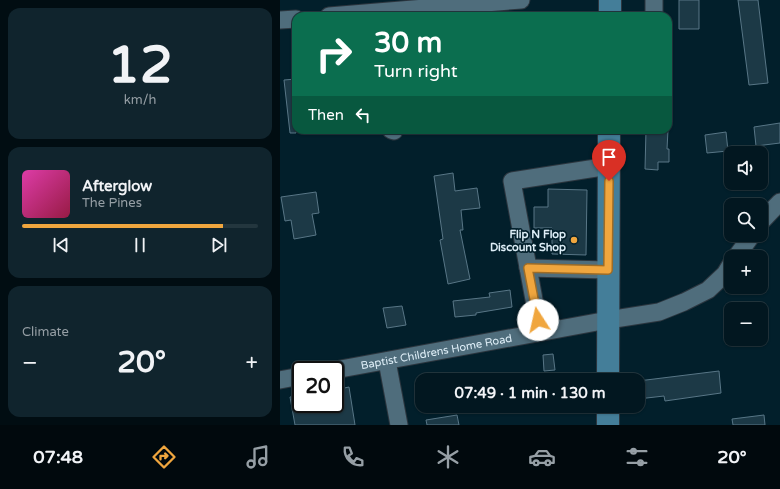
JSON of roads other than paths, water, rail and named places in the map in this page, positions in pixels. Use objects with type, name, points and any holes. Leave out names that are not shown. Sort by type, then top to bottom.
[{"type":"main road","points":[[610,0],[610,12]]},
{"type":"main road","points":[[608,373],[609,134]]},
{"type":"main road","points":[[608,413],[608,425]]},
{"type":"street","points":[[381,12],[521,0]]},
{"type":"street","points":[[654,0],[654,12]]},
{"type":"street","points":[[280,20],[292,19]]},
{"type":"street","points":[[540,332],[512,181],[609,166]]},
{"type":"street","points":[[768,215],[780,202]]},
{"type":"street","points":[[528,268],[608,270]]},
{"type":"street","name":"Baptist Childrens Home Road","points":[[344,368],[540,332],[659,312],[708,290],[724,275]]},
{"type":"street","points":[[387,361],[399,425]]},
{"type":"street","points":[[280,380],[292,378]]},
{"type":"place","name":"Flip N Flop Discount Shop","points":[[574,240]]}]
